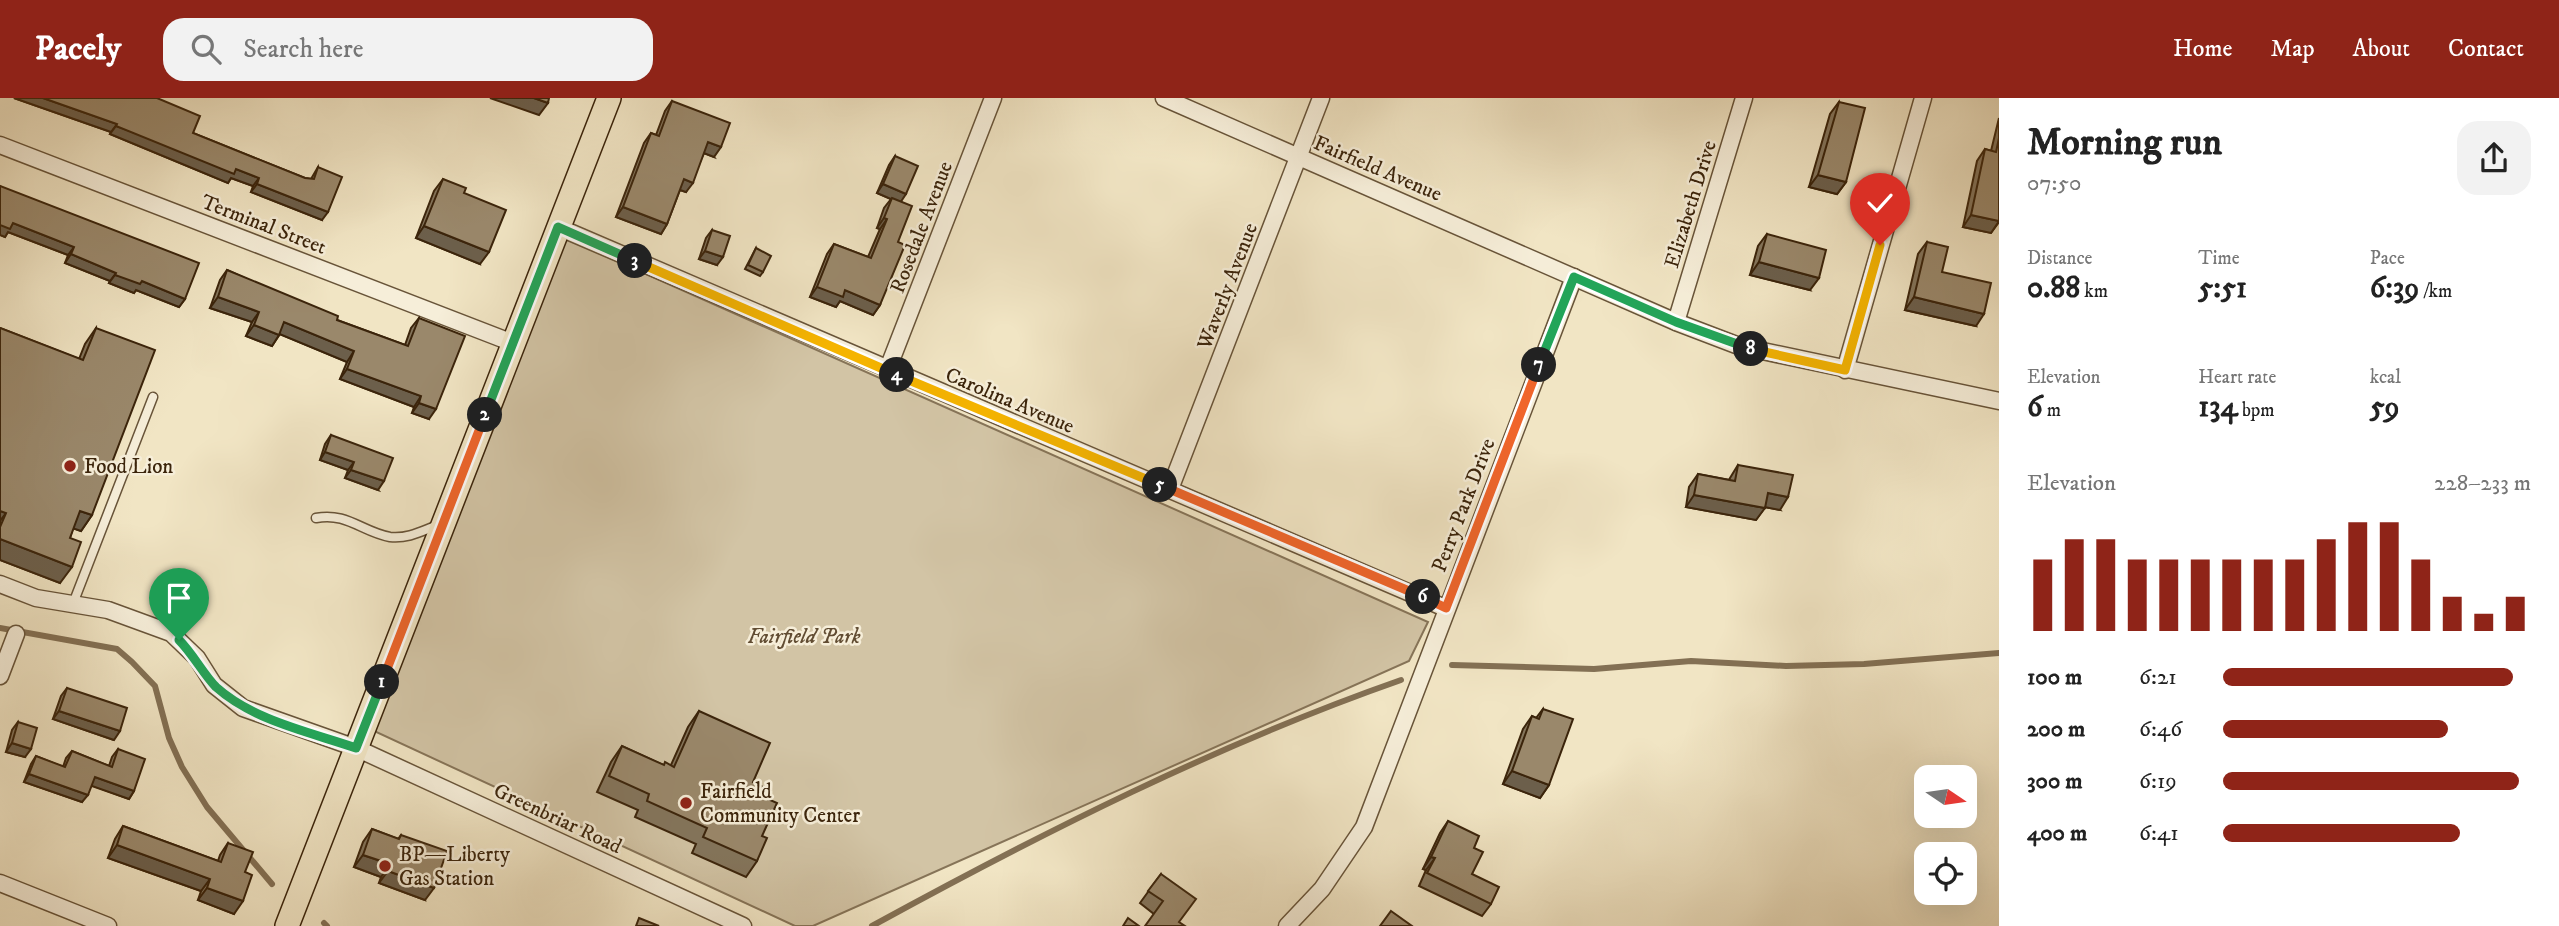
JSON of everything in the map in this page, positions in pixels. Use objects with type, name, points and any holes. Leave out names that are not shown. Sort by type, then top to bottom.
[{"type":"main road","points":[[287,926],[610,98]]},
{"type":"street","name":"Rosedale Avenue","points":[[887,370],[993,98]]},
{"type":"street","name":"Fairfield Avenue","points":[[1164,98],[1676,322],[1738,346],[1999,401]]},
{"type":"street","name":"Waverly Avenue","points":[[1170,489],[1321,98]]},
{"type":"street","name":"Elizabeth Drive","points":[[1676,322],[1744,98]]},
{"type":"street","points":[[1845,370],[1923,98]]},
{"type":"street","name":"Terminal Street","points":[[0,145],[513,343]]},
{"type":"street","name":"Carolina Avenue","points":[[558,227],[1446,608]]},
{"type":"street","name":"Perry Park Drive","points":[[1287,926],[1330,878],[1364,827],[1574,277]]},
{"type":"street","name":"Greenbriar Road","points":[[0,584],[36,598],[74,601],[108,610],[171,633],[197,658],[214,685],[243,708],[356,748],[743,926]]},
{"type":"street","points":[[0,676],[16,634]]},
{"type":"street","points":[[0,883],[108,926]]},
{"type":"lane","points":[[74,601],[153,397]]},
{"type":"lane","points":[[316,518],[332,515],[389,537],[410,536],[444,522]]},
{"type":"green space","name":"Fairfield Park","points":[[556,234],[1428,622],[1409,661],[813,926],[795,926],[359,724]]},
{"type":"building","points":[[43,98],[157,98],[200,116],[193,133],[305,178],[314,179],[318,167],[342,177],[328,212],[257,184],[259,178],[236,169],[234,174],[116,126],[117,124]]},
{"type":"building","points":[[534,98],[549,98],[548,103]]},
{"type":"building","points":[[672,101],[730,123],[721,147],[708,142],[693,183],[684,179],[667,224],[623,207],[651,133],[659,136]]},
{"type":"building","points":[[1839,102],[1865,108],[1846,182],[1818,175]]},
{"type":"building","points":[[1999,138],[1999,221],[1971,215],[1985,149],[1996,152]]},
{"type":"building","points":[[895,156],[918,166],[906,194],[883,184]]},
{"type":"building","points":[[443,179],[466,188],[464,193],[506,210],[489,252],[424,226]]},
{"type":"building","points":[[0,186],[199,263],[185,299],[142,281],[140,284],[115,275],[116,273],[71,254],[74,247],[13,223],[10,229],[0,225]]},
{"type":"building","points":[[892,198],[912,206],[898,242],[905,245],[880,305],[845,290],[843,297],[817,287],[834,244],[871,258],[887,219],[884,218]]},
{"type":"building","points":[[712,230],[730,236],[723,257],[705,251]]},
{"type":"building","points":[[1767,234],[1826,250],[1819,278],[1759,262]]},
{"type":"building","points":[[1927,242],[1948,247],[1942,272],[1991,283],[1984,314],[1914,297]]},
{"type":"building","points":[[756,248],[771,256],[763,272],[748,265]]},
{"type":"building","points":[[227,270],[338,316],[337,320],[408,346],[419,318],[465,336],[436,409],[419,403],[421,396],[347,369],[354,351],[284,322],[279,335],[254,325],[259,312],[218,297]]},
{"type":"building","points":[[0,328],[83,360],[96,328],[155,350],[92,515],[80,511],[70,538],[81,542],[72,567],[0,539],[0,527],[6,513],[0,511]]},
{"type":"building","points":[[331,435],[393,458],[384,481],[351,470],[354,462],[325,452]]},
{"type":"building","points":[[1738,465],[1793,475],[1788,497],[1768,493],[1765,508],[1694,495],[1698,474],[1735,481]]},
{"type":"building","points":[[67,688],[127,708],[120,731],[59,711]]},
{"type":"building","points":[[1543,709],[1573,719],[1549,785],[1512,771],[1532,716],[1539,719]]},
{"type":"building","name":"Fairfield Community Center","points":[[699,711],[770,743],[753,782],[763,787],[759,795],[777,803],[762,836],[767,838],[757,861],[703,837],[707,828],[647,801],[649,794],[609,776],[622,746],[674,767]]},
{"type":"building","points":[[18,722],[37,728],[31,749],[12,743]]},
{"type":"building","points":[[118,749],[145,759],[134,791],[95,777],[88,795],[29,774],[36,756],[65,767],[72,751],[112,767]]},
{"type":"building","points":[[1448,821],[1479,836],[1474,848],[1483,852],[1472,874],[1499,887],[1491,904],[1427,873],[1435,858],[1431,857]]},
{"type":"building","points":[[123,826],[221,862],[228,843],[253,852],[245,872],[252,875],[243,901],[207,888],[210,879],[117,845]]},
{"type":"building","points":[[372,829],[399,839],[401,835],[447,851],[434,888],[388,871],[390,864],[363,855]]},
{"type":"building","points":[[1161,874],[1196,899],[1179,922],[1185,926],[1145,926],[1163,901],[1148,891]]},
{"type":"building","points":[[1391,911],[1412,926],[1380,926]]},
{"type":"building","points":[[639,918],[659,926],[636,926]]},
{"type":"building","points":[[1128,918],[1139,926],[1123,926]]},
{"type":"waterway","points":[[0,628],[117,649],[132,662],[155,686],[169,738],[182,767],[207,807],[272,884]]},
{"type":"waterway","points":[[1452,665],[1594,669],[1691,661],[1786,666],[1864,664],[1999,653]]},
{"type":"waterway","points":[[872,926],[1066,824],[1198,761],[1265,732],[1401,680]]},
{"type":"waterway","points":[[324,923],[327,926]]},
{"type":"place","name":"Food Lion","points":[[70,466]]},
{"type":"place","name":"Fairfield Community Center","points":[[686,803]]},
{"type":"place","name":"BP—Liberty Gas Station","points":[[385,866]]},
{"type":"route","points":[[179,640],[197,658],[214,685],[243,708],[356,748],[558,227],[1446,608],[1574,277],[1738,346],[1845,370],[1880,245]]}]
